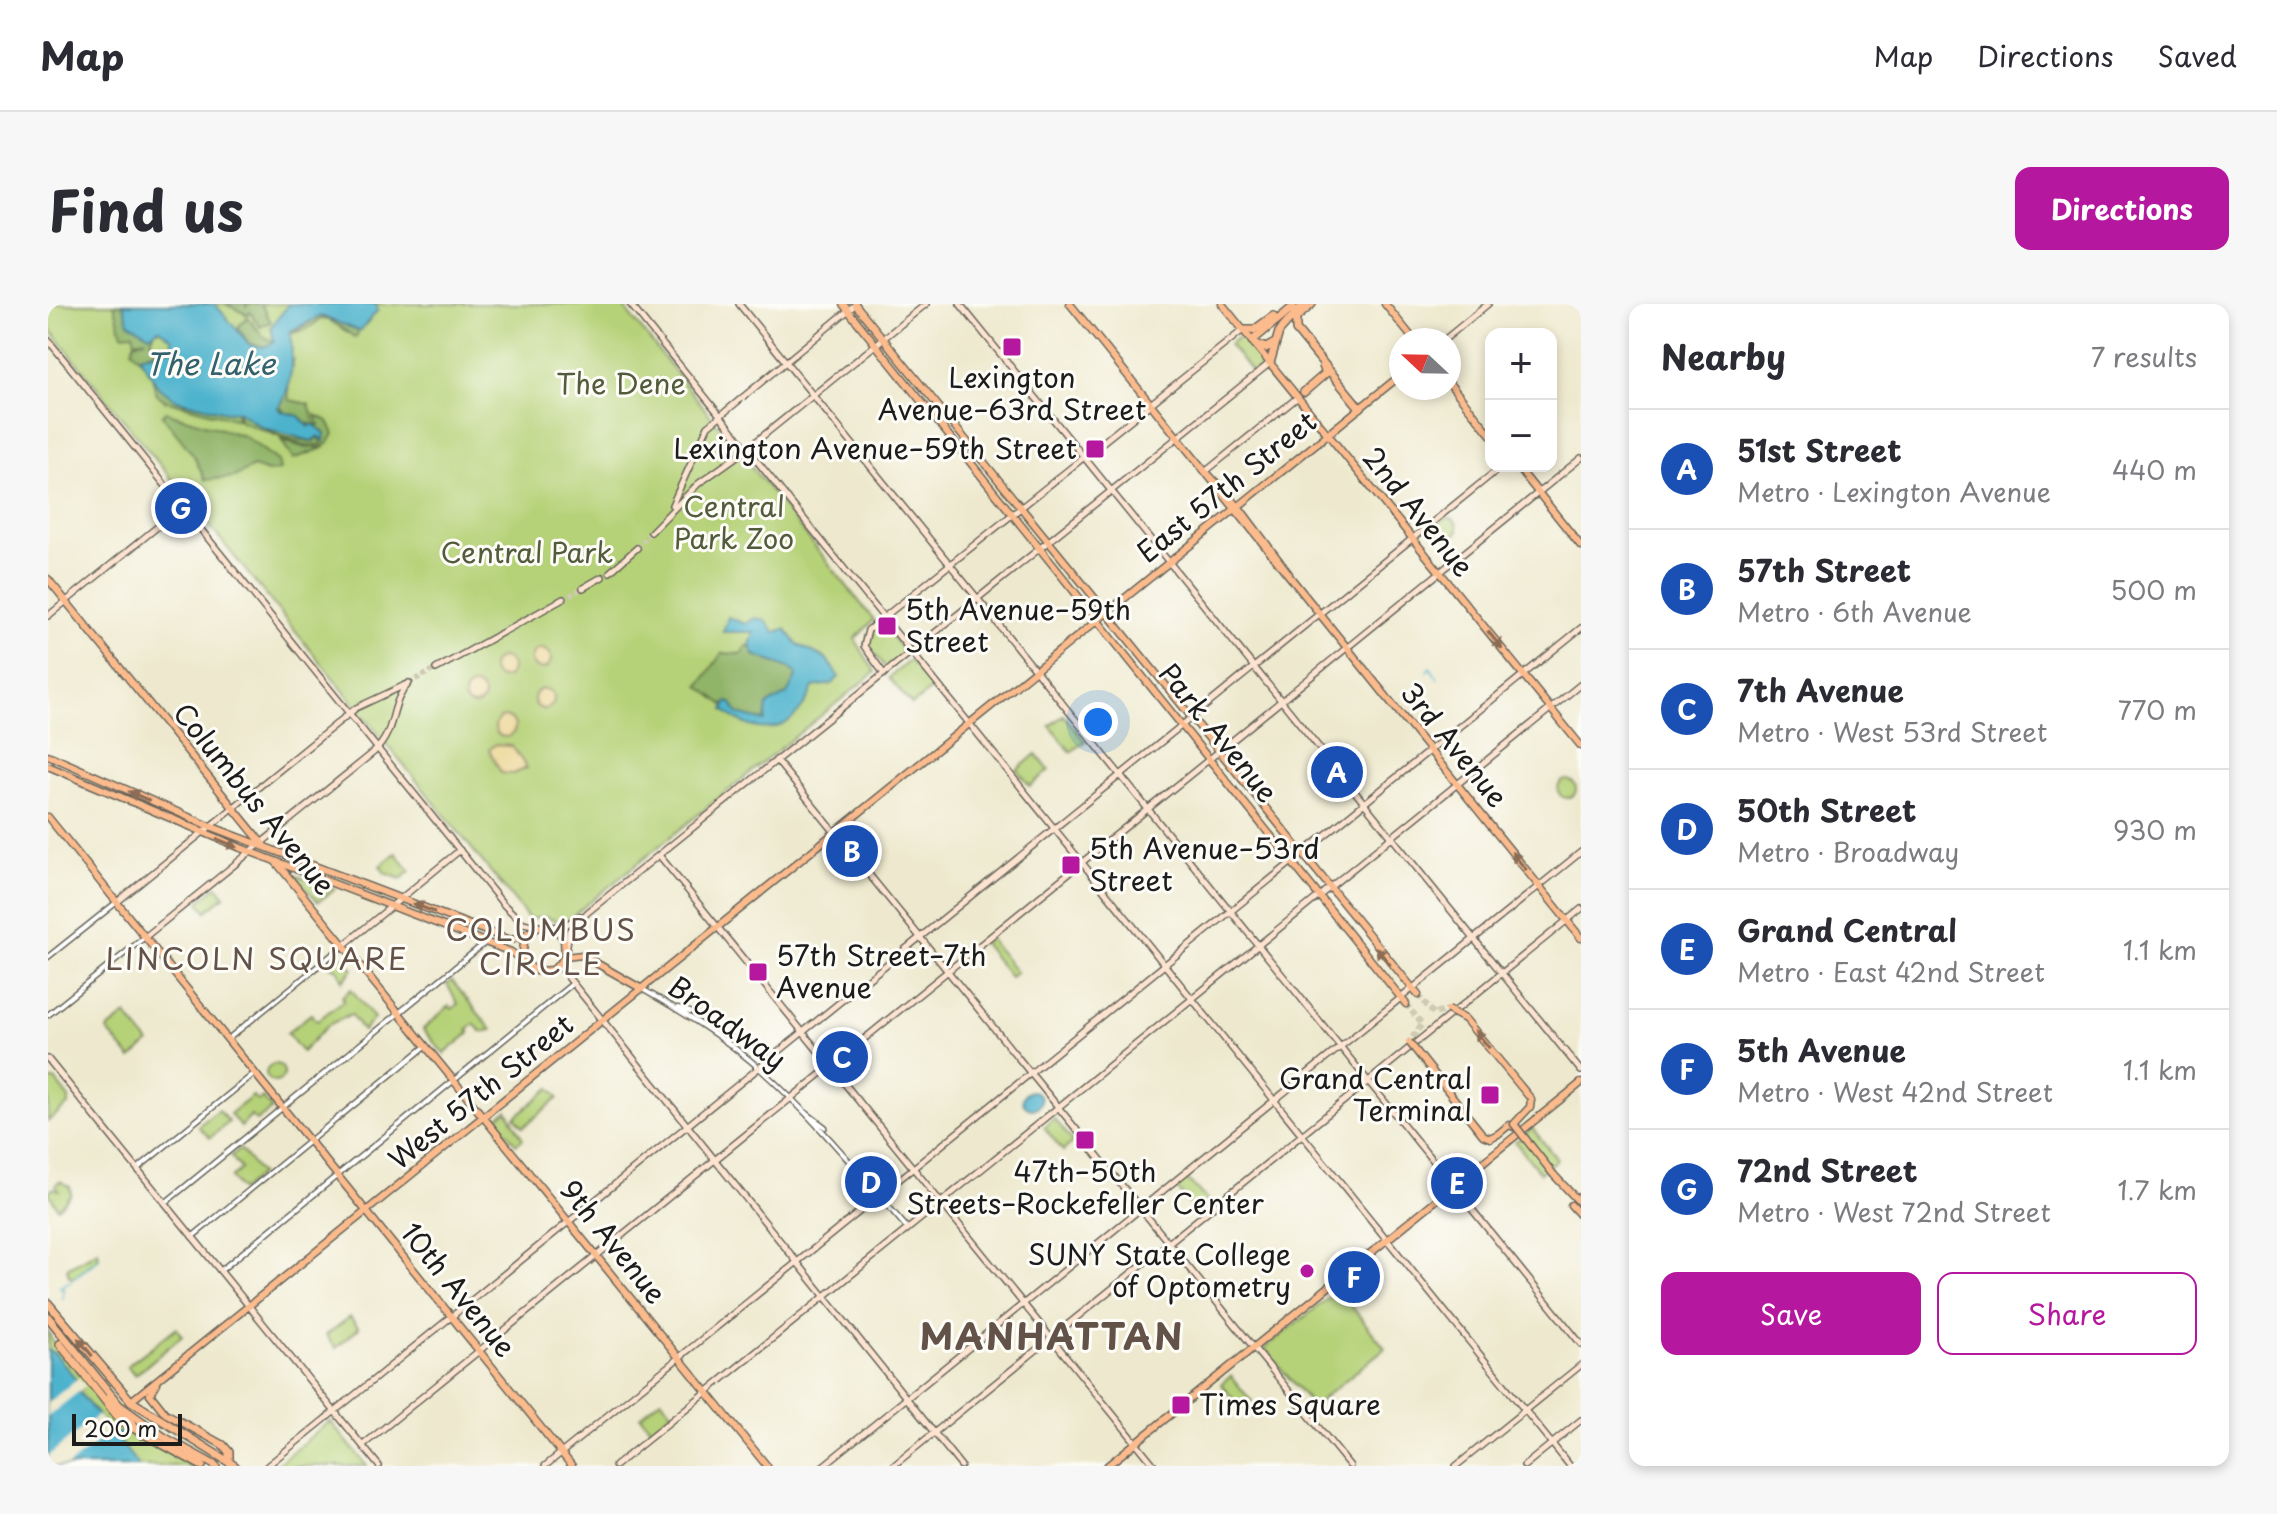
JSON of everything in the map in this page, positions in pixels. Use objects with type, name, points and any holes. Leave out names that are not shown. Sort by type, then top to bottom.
[{"type":"highway","points":[[1270,363],[1273,344],[1288,318],[1304,304]]},
{"type":"highway","points":[[1312,304],[1295,321],[1296,330],[1360,408]]},
{"type":"highway","points":[[1243,330],[1254,330],[1293,307]]},
{"type":"highway","points":[[1273,344],[1266,348],[1254,343],[1293,307]]},
{"type":"highway","points":[[1301,395],[1326,372],[1315,351]]},
{"type":"highway","points":[[48,1303],[131,1401],[232,1463]]},
{"type":"highway","points":[[48,1317],[105,1389],[131,1416],[216,1466]]},
{"type":"highway","points":[[60,1344],[120,1419],[143,1435],[202,1466]]},
{"type":"highway","points":[[105,1389],[115,1408],[143,1435]]},
{"type":"highway","points":[[223,1445],[232,1463]]},
{"type":"main road","points":[[630,304],[1570,1466]]},
{"type":"main road","points":[[739,304],[1581,1344]]},
{"type":"main road","name":"Park Avenue","points":[[843,304],[1321,894],[1404,1001]]},
{"type":"main road","points":[[662,519],[679,493],[705,430],[719,415],[856,304]]},
{"type":"main road","name":"Park Avenue","points":[[856,304],[1415,992]]},
{"type":"main road","points":[[651,532],[704,479],[747,449],[926,304]]},
{"type":"main road","points":[[960,304],[1581,1071]]},
{"type":"main road","name":"3rd Avenue","points":[[1070,304],[1227,502],[1236,508]]},
{"type":"main road","name":"2nd Avenue","points":[[1222,304],[1270,363],[1301,395],[1327,434],[1581,746]]},
{"type":"main road","points":[[1385,304],[1404,328]]},
{"type":"main road","points":[[1459,328],[1488,304]]},
{"type":"main road","points":[[884,674],[865,648],[864,634],[1243,330]]},
{"type":"main road","points":[[48,340],[505,907],[524,923],[549,927],[566,925],[588,912]]},
{"type":"main road","points":[[48,766],[250,852],[487,942],[522,959],[539,972],[559,966],[566,955],[569,931],[588,912],[1270,363]]},
{"type":"main road","name":"East 57th Street","points":[[969,724],[1389,385]]},
{"type":"main road","points":[[1205,472],[1301,395]]},
{"type":"main road","points":[[1461,398],[1485,428]]},
{"type":"main road","points":[[363,1445],[1581,458]]},
{"type":"main road","name":"3rd Avenue","points":[[1205,472],[1224,489],[1319,614],[1581,938]]},
{"type":"main road","points":[[267,1466],[1495,472]]},
{"type":"main road","points":[[1522,472],[1581,546]]},
{"type":"main road","points":[[1224,489],[1227,502]]},
{"type":"main road","points":[[48,616],[183,506]]},
{"type":"main road","points":[[610,572],[637,548]]},
{"type":"main road","points":[[583,588],[602,577]]},
{"type":"main road","name":"Columbus Avenue","points":[[48,579],[426,1046]]},
{"type":"main road","points":[[436,669],[563,599]]},
{"type":"main road","points":[[545,1466],[1581,628]]},
{"type":"main road","points":[[117,902],[350,713],[409,683],[397,698],[393,724],[378,748],[145,937]]},
{"type":"main road","points":[[615,1466],[1581,684]]},
{"type":"main road","name":"West 57th Street","points":[[131,1401],[969,724]]},
{"type":"main road","points":[[48,755],[211,827],[509,940],[538,926]]},
{"type":"main road","points":[[776,760],[1350,1466]]},
{"type":"main road","name":"10th Avenue","points":[[48,817],[572,1466]]},
{"type":"main road","points":[[344,945],[460,850]]},
{"type":"main road","points":[[823,1466],[1341,1047],[1404,1001],[1581,852]]},
{"type":"main road","points":[[659,855],[1155,1466]]},
{"type":"main road","points":[[893,1466],[1581,909]]},
{"type":"main road","points":[[549,927],[562,936],[566,955]]},
{"type":"main road","points":[[522,959],[521,945],[527,932]]},
{"type":"main road","name":"Broadway","points":[[566,955],[582,955],[642,989]]},
{"type":"main road","points":[[559,966],[961,1466]]},
{"type":"main road","points":[[1448,1010],[1464,1017],[1531,1099],[1530,1107],[1514,1121],[1577,1202],[1581,1216]]},
{"type":"main road","points":[[1409,1042],[1485,1137],[1492,1138],[1509,1125],[1517,1128]]},
{"type":"main road","name":"9th Avenue","points":[[426,1046],[767,1466]]},
{"type":"main road","points":[[48,1059],[379,1466]]},
{"type":"main road","points":[[1107,1466],[1581,1083]]},
{"type":"main road","points":[[1456,1466],[1581,1365]]},
{"type":"main road","points":[[160,1380],[150,1394],[160,1409],[223,1445]]},
{"type":"main road","points":[[1524,1466],[1581,1420]]},
{"type":"street","points":[[48,957],[117,902]]},
{"type":"street","points":[[48,1015],[145,937]]},
{"type":"street","points":[[165,1203],[487,942]]},
{"type":"street","points":[[228,1039],[344,945]]},
{"type":"street","points":[[220,1271],[572,984]]},
{"type":"street","name":"Broadway","points":[[642,989],[676,1008],[759,1068],[908,1229]]},
{"type":"street","points":[[676,1008],[682,1007],[690,1012]]},
{"type":"street","points":[[192,1237],[426,1046]]},
{"type":"street","points":[[137,1169],[255,1073]]},
{"type":"street","points":[[802,1112],[825,1127]]},
{"type":"green space","name":"Central Park","points":[[48,304],[621,304],[874,620],[855,639],[875,672],[564,923],[545,917],[529,919],[48,327]]},
{"type":"green space","points":[[114,304],[123,304],[137,327],[149,335],[154,333],[151,341],[156,350],[165,348],[142,355],[150,370],[132,350],[134,343],[146,339],[135,341],[133,333],[122,334]]},
{"type":"green space","points":[[225,304],[245,304],[247,308],[246,304],[261,304],[271,322],[260,327],[250,312],[248,315]]},
{"type":"green space","points":[[320,316],[357,329],[358,335],[355,337],[329,320],[321,319],[307,329],[290,334]]},
{"type":"green space","points":[[247,317],[263,336],[274,342],[265,347],[249,344],[238,327]]},
{"type":"green space","points":[[1240,336],[1263,364],[1253,374],[1229,344]]},
{"type":"green space","points":[[152,376],[159,388],[186,403],[236,411],[237,420],[165,400],[156,394]]},
{"type":"green space","points":[[288,383],[289,400],[309,404],[316,425],[319,425],[316,415],[328,421],[334,434],[328,444],[303,446],[239,421],[238,413],[242,412],[277,434],[308,441],[315,441],[319,436],[321,441],[324,432],[309,423],[307,426],[282,410],[280,406]]},
{"type":"green space","points":[[165,412],[244,436],[278,461],[280,470],[268,472],[253,467],[234,477],[205,480],[194,456],[162,415]]},
{"type":"green space","points":[[281,440],[306,448],[326,447],[293,459]]},
{"type":"green space","points":[[1448,518],[1455,521],[1458,528],[1455,535],[1448,538],[1441,535],[1438,528],[1441,521]]},
{"type":"green space","points":[[877,628],[889,633],[906,654],[887,669],[867,644],[868,635]]},
{"type":"green space","points":[[746,646],[752,647],[754,655],[792,669],[797,675],[789,692],[764,721],[738,714],[728,702],[724,705],[699,686],[722,653],[741,654]]},
{"type":"green space","points":[[910,660],[933,688],[912,705],[889,678]]},
{"type":"green space","points":[[1064,715],[1085,741],[1071,752],[1050,726]]},
{"type":"green space","points":[[1036,754],[1049,770],[1030,786],[1017,770]]},
{"type":"green space","points":[[1563,780],[1571,780],[1576,789],[1574,796],[1563,798],[1558,793],[1558,785]]},
{"type":"green space","points":[[396,853],[410,871],[401,879],[385,873],[380,866]]},
{"type":"green space","points":[[295,875],[335,889],[318,902]]},
{"type":"green space","points":[[217,886],[225,896],[206,911],[199,902]]},
{"type":"green space","points":[[989,938],[1016,972],[1010,977],[983,943]]},
{"type":"green space","points":[[341,955],[353,969],[343,981],[338,969],[329,965]]},
{"type":"green space","points":[[452,981],[492,1030],[482,1032],[474,1024],[468,1029],[470,1033],[444,1054],[423,1029],[449,1006],[452,1009],[458,1004],[447,984]]},
{"type":"green space","points":[[351,989],[374,1018],[363,1031],[351,1014],[328,1025],[302,1052],[287,1033],[311,1014],[317,1021],[344,1000],[342,997]]},
{"type":"green space","points":[[126,1015],[149,1043],[131,1059],[107,1030]]},
{"type":"green space","points":[[275,1064],[284,1073],[275,1082],[266,1073]]},
{"type":"green space","points":[[48,1080],[55,1080],[69,1098],[69,1104],[48,1121]]},
{"type":"green space","points":[[550,1088],[558,1098],[523,1127],[515,1117]]},
{"type":"green space","points":[[253,1096],[257,1101],[263,1098],[272,1109],[256,1121],[251,1116],[241,1127],[230,1114]]},
{"type":"green space","points":[[218,1110],[229,1122],[210,1138],[198,1126]]},
{"type":"green space","points":[[507,1110],[523,1139],[516,1144],[496,1119]]},
{"type":"green space","points":[[1054,1118],[1073,1142],[1063,1151],[1044,1127]]},
{"type":"green space","points":[[1532,1128],[1557,1159],[1540,1173],[1515,1142]]},
{"type":"green space","points":[[240,1149],[260,1174],[241,1191],[231,1178],[241,1169],[231,1156]]},
{"type":"green space","points":[[1187,1179],[1210,1203],[1197,1214],[1176,1188]]},
{"type":"green space","points":[[60,1181],[70,1187],[71,1194],[58,1208],[48,1192],[53,1188],[59,1190],[56,1184]]},
{"type":"green space","points":[[98,1251],[99,1258],[74,1278],[69,1276],[67,1268]]},
{"type":"green space","points":[[1353,1279],[1340,1292],[1385,1348],[1313,1406],[1266,1351],[1266,1347]]},
{"type":"green space","points":[[350,1317],[359,1328],[336,1348],[326,1335]]},
{"type":"green space","points":[[176,1328],[182,1336],[135,1375],[127,1366]]},
{"type":"green space","points":[[48,1330],[52,1340],[124,1426],[196,1466],[48,1466]]},
{"type":"green space","points":[[1231,1376],[1252,1402],[1242,1410],[1221,1384]]},
{"type":"green space","points":[[661,1399],[672,1412],[651,1429],[640,1416]]},
{"type":"green space","points":[[330,1421],[367,1466],[275,1466]]},
{"type":"sand","points":[[541,649],[548,652],[551,659],[548,666],[541,669],[534,666],[531,659],[534,652]]},
{"type":"sand","points":[[502,658],[509,661],[512,668],[509,675],[502,678],[495,675],[492,668],[495,661]]},
{"type":"sand","points":[[474,686],[481,689],[484,696],[481,703],[474,706],[467,703],[464,696],[467,689]]},
{"type":"sand","points":[[544,689],[551,692],[554,699],[551,706],[544,709],[537,706],[534,699],[537,692]]},
{"type":"sand","points":[[505,717],[512,720],[515,727],[512,734],[505,737],[498,734],[495,727],[498,720]]},
{"type":"sand","points":[[494,745],[512,746],[527,768],[513,774],[501,773],[489,750]]},
{"type":"water","name":"The Lake","points":[[123,304],[215,304],[250,345],[264,347],[274,342],[271,327],[289,304],[376,304],[378,310],[360,331],[321,316],[290,331],[289,382],[278,407],[280,411],[299,416],[309,427],[313,424],[325,433],[324,441],[319,436],[311,441],[261,427],[238,411],[226,412],[177,400],[159,388],[139,356],[171,349],[172,339],[159,329],[150,335],[129,323]]},
{"type":"water","points":[[728,617],[745,624],[755,618],[765,620],[775,632],[786,629],[797,644],[827,659],[839,677],[832,684],[813,687],[797,714],[776,727],[752,726],[738,720],[724,710],[727,702],[732,703],[738,714],[765,721],[767,705],[787,694],[797,675],[792,669],[754,655],[750,645],[754,632],[723,632]]},
{"type":"water","points":[[1032,1091],[1041,1100],[1032,1109],[1023,1100]]},
{"type":"water","points":[[48,1350],[56,1354],[83,1388],[79,1392],[112,1433],[122,1433],[120,1442],[139,1466],[48,1466]]},
{"type":"pier","points":[[79,1377],[86,1386],[48,1416],[48,1403]]},
{"type":"pier","points":[[98,1415],[111,1431],[68,1466],[48,1466],[48,1456]]},
{"type":"waterway","points":[[1427,671],[1430,667],[1438,679]]},
{"type":"waterway","points":[[74,1278],[99,1258]]},
{"type":"waterway","points":[[63,1298],[60,1287],[72,1280]]},
{"type":"tunnel","points":[[637,548],[651,532]]},
{"type":"tunnel","points":[[563,599],[583,588]]},
{"type":"tunnel","points":[[409,683],[436,669]]},
{"type":"tunnel","points":[[1418,995],[1434,1014],[1448,1010]]},
{"type":"tunnel","points":[[1406,1004],[1422,1024],[1409,1042]]},
{"type":"place","name":"Lexington Avenue–63rd Street","points":[[1012,347]]},
{"type":"place","name":"Lexington Avenue–59th Street","points":[[1095,449]]},
{"type":"place","name":"72nd Street","points":[[181,508]]},
{"type":"place","name":"5th Avenue–59th Street","points":[[887,626]]},
{"type":"place","name":"51st Street","points":[[1337,772]]},
{"type":"place","name":"57th Street","points":[[852,851]]},
{"type":"place","name":"5th Avenue–53rd Street","points":[[1071,865]]},
{"type":"place","name":"57th Street–7th Avenue","points":[[758,972]]},
{"type":"place","name":"7th Avenue","points":[[842,1057]]},
{"type":"place","name":"Grand Central Terminal","points":[[1490,1095]]},
{"type":"place","name":"47th–50th Streets–Rockefeller Center","points":[[1085,1140]]},
{"type":"place","name":"50th Street","points":[[871,1182]]},
{"type":"place","name":"Grand Central","points":[[1457,1183]]},
{"type":"place","name":"SUNY State College of Optometry","points":[[1307,1271]]},
{"type":"place","name":"5th Avenue","points":[[1354,1277]]},
{"type":"place","name":"Times Square","points":[[1181,1405]]},
{"type":"district","name":"COLUMBUS CIRCLE","points":[[541,948]]},
{"type":"district","name":"LINCOLN SQUARE","points":[[257,960]]},
{"type":"district","name":"MANHATTAN","points":[[1052,1337]]},
{"type":"park label","name":"The Dene","points":[[621,384]]},
{"type":"park label","name":"Central Park Zoo","points":[[734,523]]}]
